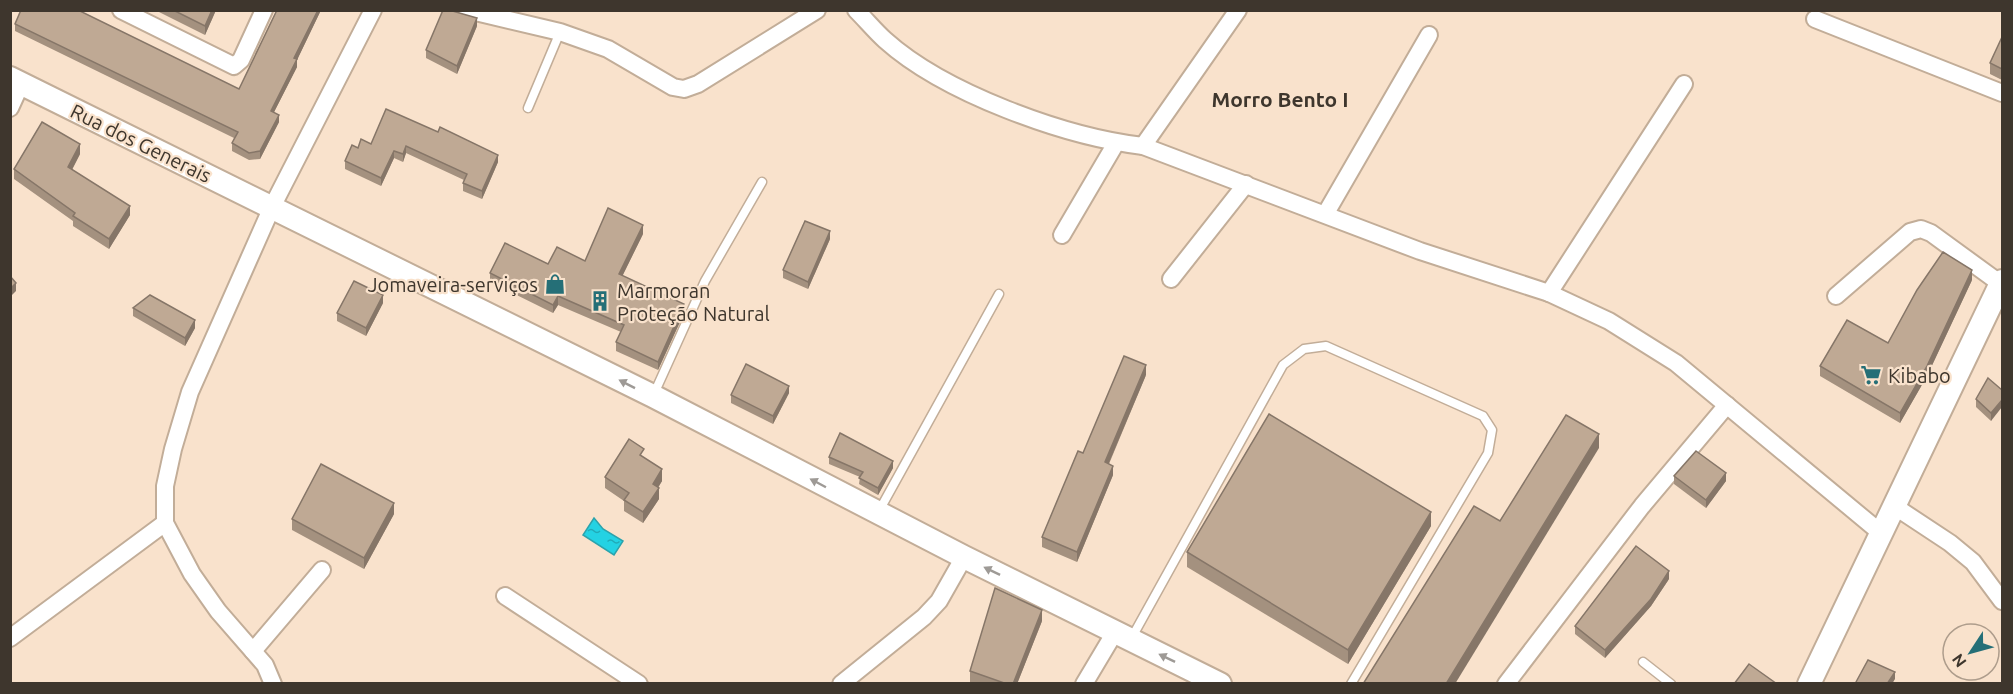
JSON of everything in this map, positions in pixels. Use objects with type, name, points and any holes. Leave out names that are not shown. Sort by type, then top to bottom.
[{"type":"street","points":[[121,10],[234,66],[241,60],[264,10]]},
{"type":"street","points":[[273,684],[265,665],[192,574],[165,524],[165,486],[190,392],[272,207],[373,10]]},
{"type":"street","points":[[466,10],[560,32],[608,49],[673,87],[684,89],[698,84],[817,10]]},
{"type":"street","points":[[856,10],[886,41],[916,63],[1008,110],[1064,130],[1116,143],[1143,146],[1326,213],[1420,251],[1548,293],[1609,321],[1676,363],[1881,533]]},
{"type":"street","points":[[1143,146],[1238,10]]},
{"type":"street","points":[[1815,19],[2002,93]]},
{"type":"street","points":[[1326,213],[1429,35]]},
{"type":"street","points":[[10,108],[16,81]]},
{"type":"street","name":"Rua dos Generais","points":[[16,81],[653,396],[877,513],[1220,684]]},
{"type":"street","points":[[1548,293],[1684,84]]},
{"type":"street","points":[[1062,235],[1116,143]]},
{"type":"street","points":[[1171,279],[1246,184]]},
{"type":"street","points":[[1809,684],[2002,282],[1931,233],[1921,229],[1910,232],[1836,296]]},
{"type":"street","points":[[1506,684],[1642,506],[1727,405]]},
{"type":"street","points":[[1894,506],[1950,543],[1973,562],[2002,601]]},
{"type":"street","points":[[10,638],[165,524]]},
{"type":"street","points":[[841,684],[924,617],[939,601],[964,557]]},
{"type":"street","points":[[253,651],[322,570]]},
{"type":"street","points":[[505,596],[639,684]]},
{"type":"street","points":[[1084,684],[1123,636]]},
{"type":"lane","points":[[528,108],[560,32]]},
{"type":"lane","points":[[653,396],[705,282],[762,182]]},
{"type":"lane","points":[[877,513],[999,294]]},
{"type":"lane","points":[[1123,636],[1283,365],[1304,349],[1326,346],[1483,416],[1492,430],[1488,453],[1351,684]]},
{"type":"lane","points":[[1643,662],[1671,684]]},
{"type":"water","points":[[594,518],[603,529],[623,541],[614,555],[583,535]]},
{"type":"building","points":[[21,10],[78,10],[239,89],[277,10],[318,10],[271,111],[279,115],[260,151],[249,153],[232,143],[238,132],[15,24]]},
{"type":"building","points":[[173,10],[212,10],[205,26]]},
{"type":"building","points":[[443,10],[477,18],[457,66],[426,50]]},
{"type":"building","points":[[2002,37],[2002,69],[1990,63]]},
{"type":"building","points":[[386,109],[438,132],[440,127],[498,155],[482,191],[463,183],[467,174],[406,146],[403,154],[394,151],[381,178],[345,161],[352,145],[358,148],[361,139],[371,144]]},
{"type":"building","points":[[42,122],[80,144],[68,167],[130,206],[109,239],[73,216],[75,213],[14,169]]},
{"type":"building","points":[[608,208],[643,225],[619,274],[684,304],[658,362],[616,342],[624,325],[558,296],[553,305],[490,273],[505,243],[548,264],[557,247],[585,261]]},
{"type":"building","points":[[805,221],[830,231],[808,282],[783,270]]},
{"type":"building","points":[[1943,252],[1972,270],[1927,366],[1900,413],[1820,366],[1847,320],[1888,343],[1917,290]]},
{"type":"building","points":[[10,276],[16,283],[10,289]]},
{"type":"building","points":[[354,281],[383,295],[366,328],[337,313]]},
{"type":"building","points":[[150,295],[195,320],[185,338],[133,308]]},
{"type":"building","points":[[1124,356],[1146,365],[1105,462],[1113,466],[1077,552],[1042,537],[1078,451],[1083,453]]},
{"type":"building","points":[[746,364],[789,386],[773,416],[731,395]]},
{"type":"building","points":[[1988,378],[2002,390],[2002,400],[1991,413],[1976,399]]},
{"type":"building","points":[[1269,414],[1431,512],[1348,650],[1187,552]]},
{"type":"building","points":[[1566,415],[1599,434],[1446,684],[1363,684],[1474,506],[1500,521]]},
{"type":"building","points":[[840,433],[893,461],[878,488],[859,478],[863,472],[829,457]]},
{"type":"building","points":[[629,439],[644,449],[640,455],[662,469],[653,484],[659,488],[643,512],[624,500],[629,493],[605,477]]},
{"type":"building","points":[[1696,451],[1726,473],[1706,500],[1674,476]]},
{"type":"building","points":[[321,464],[394,503],[364,558],[292,519]]},
{"type":"building","points":[[1636,546],[1669,571],[1651,599],[1605,650],[1575,626]]},
{"type":"building","points":[[995,588],[1042,610],[1013,684],[970,671]]},
{"type":"building","points":[[1868,660],[1895,672],[1887,684],[1858,684],[1856,682]]},
{"type":"building","points":[[1749,664],[1777,684],[1734,684]]},
{"type":"place","name":"Jomaveira-serviços","points":[[555,284]]},
{"type":"place","name":"Marmoran Proteção Natural","points":[[600,301]]},
{"type":"place","name":"Kibabo","points":[[1871,375]]},
{"type":"district","name":"Morro Bento I","points":[[1280,99]]}]
